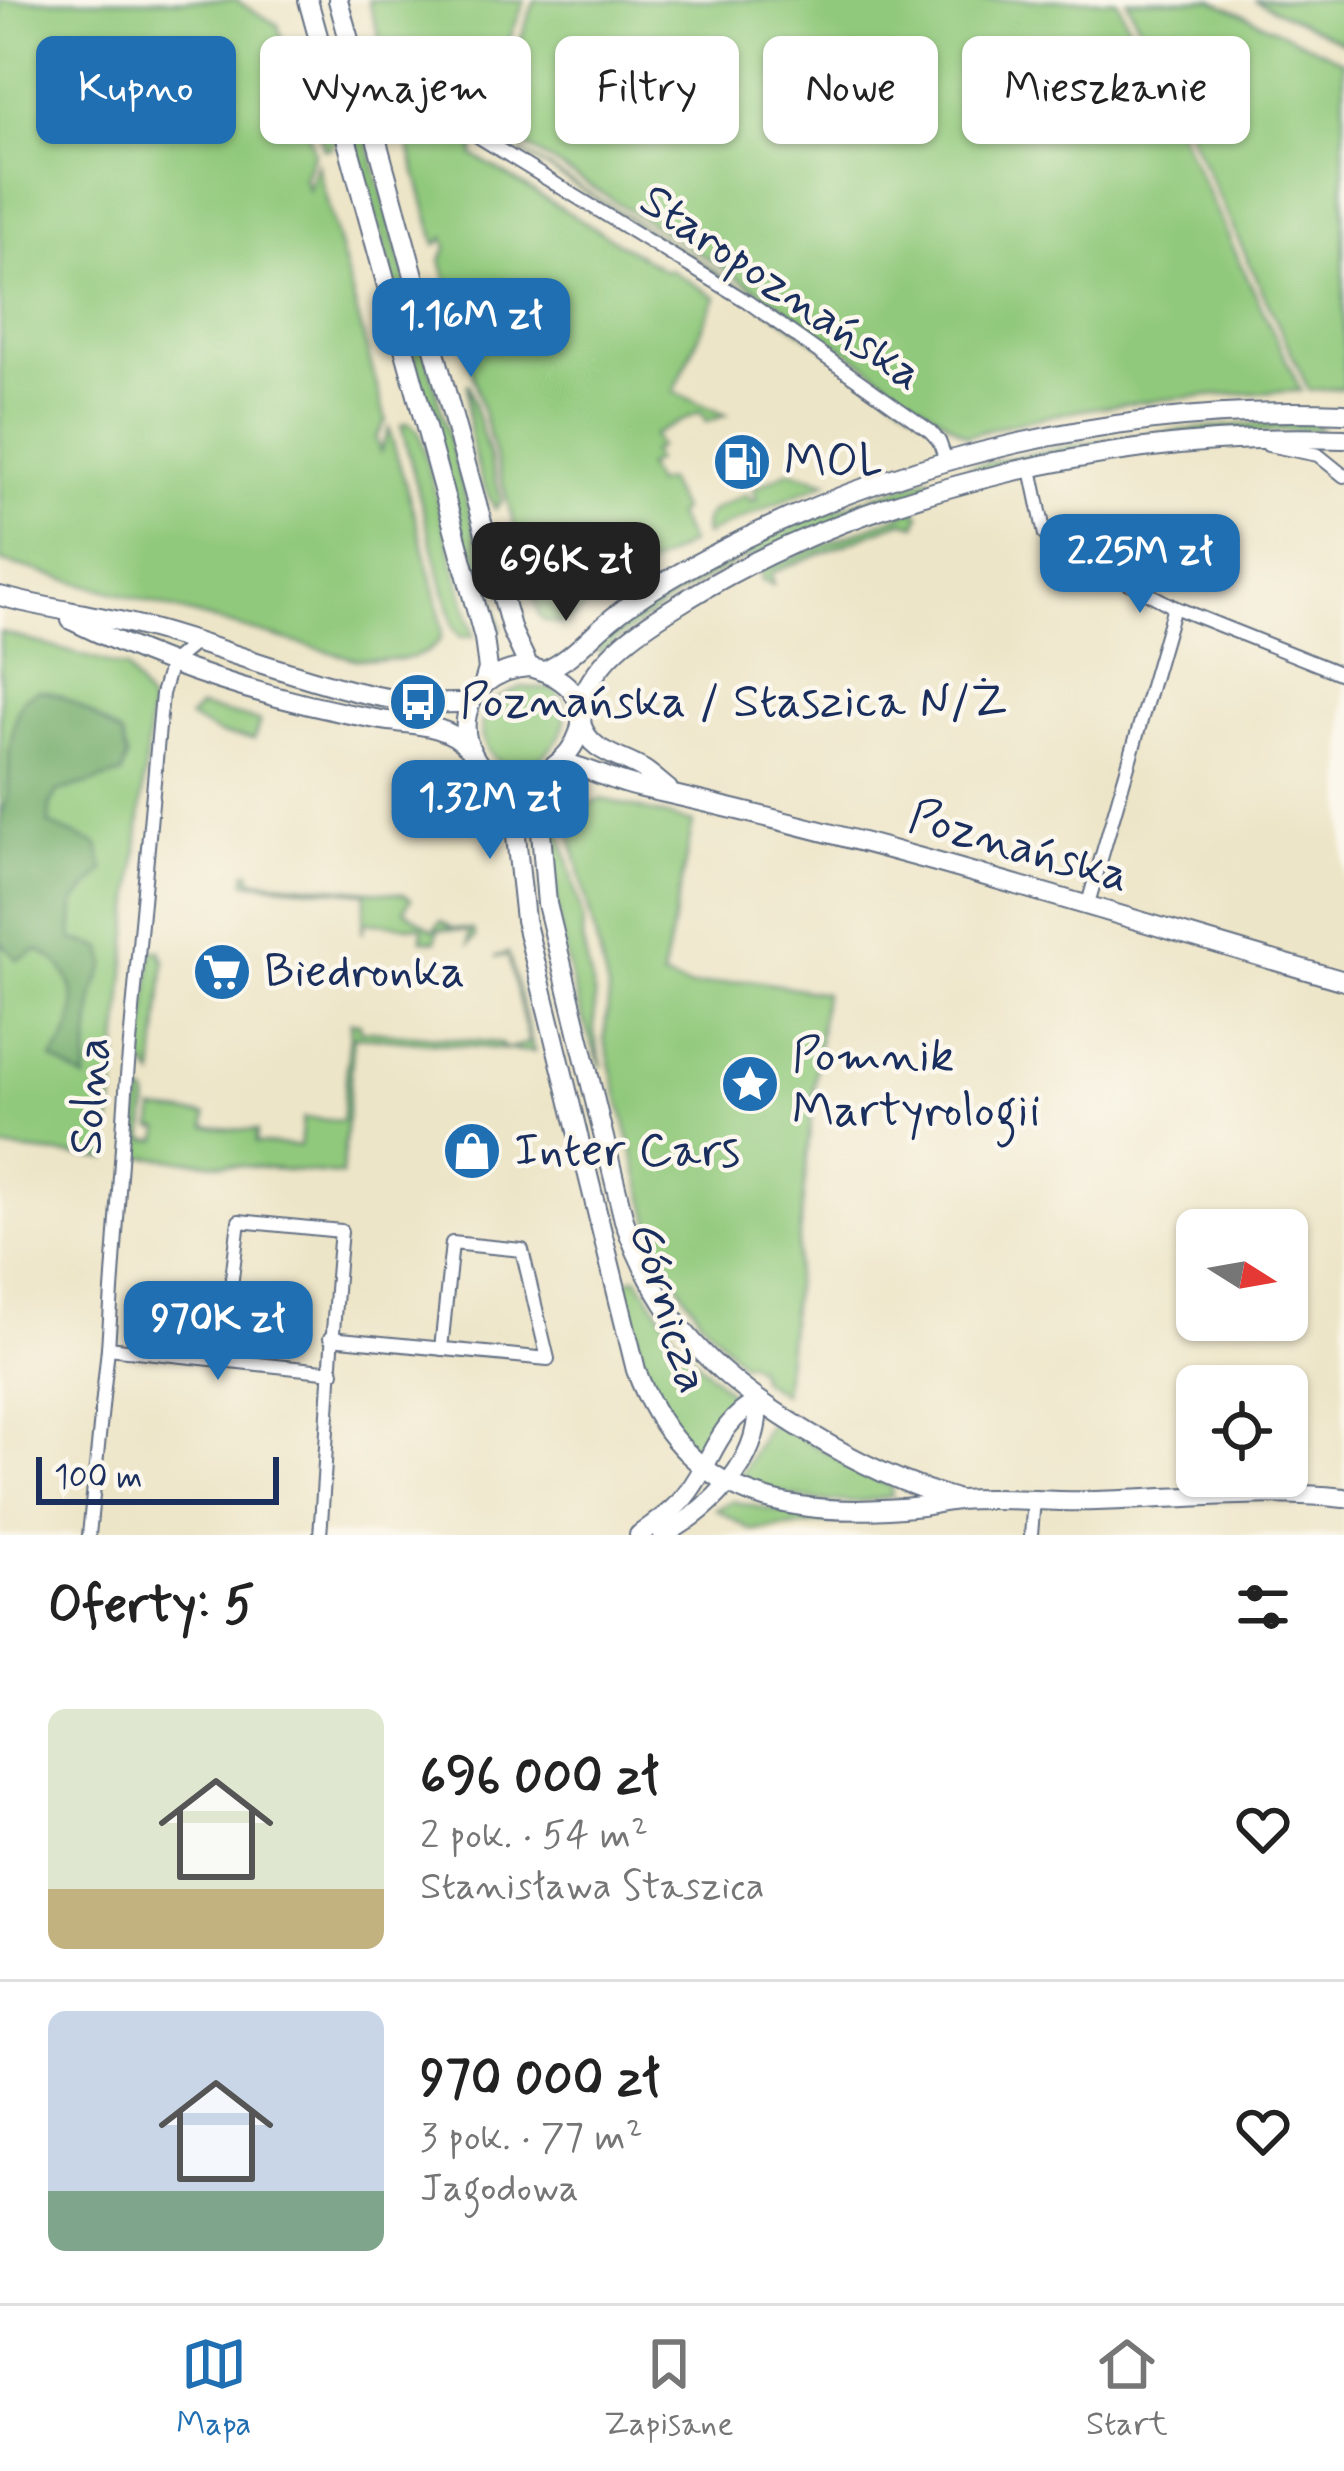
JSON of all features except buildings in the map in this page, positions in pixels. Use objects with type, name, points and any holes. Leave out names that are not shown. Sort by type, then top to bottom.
[{"type":"street","points":[[308,0],[484,638],[488,670],[464,730],[468,747],[481,770],[503,785],[538,778],[572,751],[590,675],[632,636],[746,566],[885,509],[1031,469],[1123,452],[1243,440],[1344,439]]},
{"type":"street","points":[[338,0],[348,36]]},
{"type":"street","points":[[377,144],[512,631],[537,669],[572,688],[580,712]]},
{"type":"street","name":"Staropoznańska","points":[[491,144],[729,291],[837,364],[930,430],[947,463]]},
{"type":"street","points":[[0,596],[56,612],[127,622],[380,694],[449,704],[477,694],[497,674],[537,669],[571,657],[612,617],[647,592],[717,552],[857,491],[947,463],[1140,423],[1246,413],[1344,413]]},
{"type":"street","points":[[1243,440],[1318,455],[1344,476]]},
{"type":"street","points":[[1031,469],[1045,535],[1174,607],[1344,675]]},
{"type":"street","points":[[1087,907],[1174,607]]},
{"type":"street","points":[[56,612],[121,644],[216,680],[339,711],[444,729],[468,747]]},
{"type":"street","points":[[171,663],[195,643]]},
{"type":"street","name":"Solna","points":[[89,1535],[127,1076],[163,694],[171,663]]},
{"type":"street","name":"Poznańska","points":[[580,712],[585,736],[594,746],[644,770],[672,792]]},
{"type":"street","name":"Poznańska","points":[[556,764],[672,792],[1344,980]]},
{"type":"street","name":"Górnicza","points":[[503,785],[513,805],[526,920],[636,1370],[644,1394],[668,1432],[703,1468],[727,1484],[757,1428],[757,1402],[703,1356],[667,1311],[643,1269],[624,1220],[547,904],[538,795],[556,764]]},
{"type":"street","points":[[222,1360],[239,1221],[341,1232],[330,1338],[332,1372],[320,1535]]},
{"type":"street","points":[[330,1338],[441,1349],[548,1359],[522,1250],[452,1243],[441,1349]]},
{"type":"street","points":[[108,1348],[332,1372]]},
{"type":"street","points":[[649,1534],[674,1509],[733,1416],[757,1402],[874,1471],[958,1500]]},
{"type":"street","points":[[649,1534],[704,1510],[727,1484],[763,1500],[803,1508],[921,1506],[958,1500],[1288,1494],[1344,1498]]},
{"type":"street","points":[[1031,1535],[1034,1500]]},
{"type":"green space","points":[[0,0],[235,0],[278,25],[281,36],[260,36],[260,144],[312,144],[314,152],[304,179],[308,189],[317,164],[386,420],[376,438],[380,452],[389,429],[437,601],[441,637],[414,657],[355,659],[0,561]]},
{"type":"green space","points":[[368,0],[525,0],[511,36],[379,36]]},
{"type":"green space","points":[[535,0],[1117,0],[1134,36],[962,36],[962,144],[1185,144],[1301,391],[1133,403],[1049,416],[967,436],[777,302],[523,144],[531,144],[531,36],[522,36]]},
{"type":"green space","points":[[1127,0],[1212,0],[1344,61],[1344,388],[1309,391],[1194,144],[1250,144],[1250,36],[1144,36]]},
{"type":"green space","points":[[1254,0],[1344,0],[1344,43]]},
{"type":"green space","points":[[356,144],[368,144],[501,628],[490,631]]},
{"type":"green space","points":[[408,144],[467,144],[475,149],[473,155],[716,297],[674,392],[726,415],[706,422],[700,412],[653,435],[658,447],[651,452],[655,461],[646,466],[655,484],[666,480],[690,543],[616,585],[563,625],[539,616],[441,260],[447,247],[444,238],[436,245]]},
{"type":"green space","points":[[509,144],[736,284],[917,412],[735,286]]},
{"type":"green space","points":[[468,383],[502,501],[495,509],[472,448]]},
{"type":"green space","points":[[1315,421],[1321,429],[1219,433],[971,475],[969,467],[1141,435]]},
{"type":"green space","points":[[409,423],[419,432],[474,636],[461,637],[454,629],[401,425]]},
{"type":"green space","points":[[789,471],[828,481],[705,535],[710,513],[747,494],[751,502],[757,499],[753,489]]},
{"type":"green space","points":[[930,477],[932,486],[742,560],[739,551],[819,516]]},
{"type":"green space","points":[[915,509],[920,516],[916,525],[902,521],[771,573],[773,585],[761,580],[762,569]]},
{"type":"green space","points":[[735,554],[739,560],[678,595],[600,652],[593,646],[663,592]]},
{"type":"green space","points":[[0,632],[126,668],[151,705],[107,1159],[0,1148]]},
{"type":"green space","points":[[521,687],[556,690],[565,715],[552,747],[522,772],[491,755],[482,735],[491,702]]},
{"type":"green space","points":[[38,690],[71,701],[122,736],[127,757],[122,774],[58,792],[50,806],[49,824],[98,845],[104,870],[74,903],[72,939],[103,948],[106,964],[94,993],[85,1080],[52,1059],[73,1015],[64,971],[38,950],[17,960],[0,941],[0,819],[8,795],[9,751],[23,699]]},
{"type":"green space","points":[[200,707],[260,721],[254,739],[219,734],[189,718]]},
{"type":"green space","points":[[603,799],[693,823],[662,977],[689,987],[750,980],[824,993],[783,1394],[761,1380],[757,1368],[742,1364],[700,1318],[658,1252],[604,1039],[609,994],[567,820],[567,812]]},
{"type":"green space","points":[[548,817],[558,821],[583,920],[602,1067],[579,1008],[563,945]]},
{"type":"green space","points":[[246,872],[251,880],[404,894],[411,899],[404,910],[433,930],[441,921],[452,928],[473,930],[476,937],[469,944],[469,931],[438,929],[436,941],[422,940],[422,927],[365,922],[362,934],[366,893],[245,882]]},
{"type":"green space","points":[[152,950],[161,951],[165,959],[154,1077],[142,1061]]},
{"type":"green space","points":[[508,953],[534,1052],[354,1036],[342,1175],[133,1156],[141,1092],[148,1097],[144,1140],[159,1140],[160,1129],[153,1128],[154,1110],[206,1115],[206,1127],[257,1131],[256,1143],[300,1146],[303,1118],[342,1121],[351,1022],[360,1023],[360,1030],[499,1043],[506,1049],[529,1043],[508,955],[495,957]]},
{"type":"green space","points":[[637,1277],[684,1348],[731,1394],[704,1452],[687,1443],[673,1426],[649,1379],[622,1283]]},
{"type":"green space","points":[[773,1423],[891,1487],[892,1496],[853,1502],[814,1500],[739,1478]]},
{"type":"green space","points":[[732,1501],[794,1515],[899,1517],[751,1530],[716,1509]]},
{"type":"place","name":"MOL","points":[[742,462]]},
{"type":"place","name":"Poznańska / Staszica N/Ż","points":[[418,702]]},
{"type":"place","name":"Biedronka","points":[[222,972]]},
{"type":"place","name":"Pomnik Martyrologii","points":[[750,1084]]},
{"type":"place","name":"Inter Cars","points":[[472,1151]]}]
